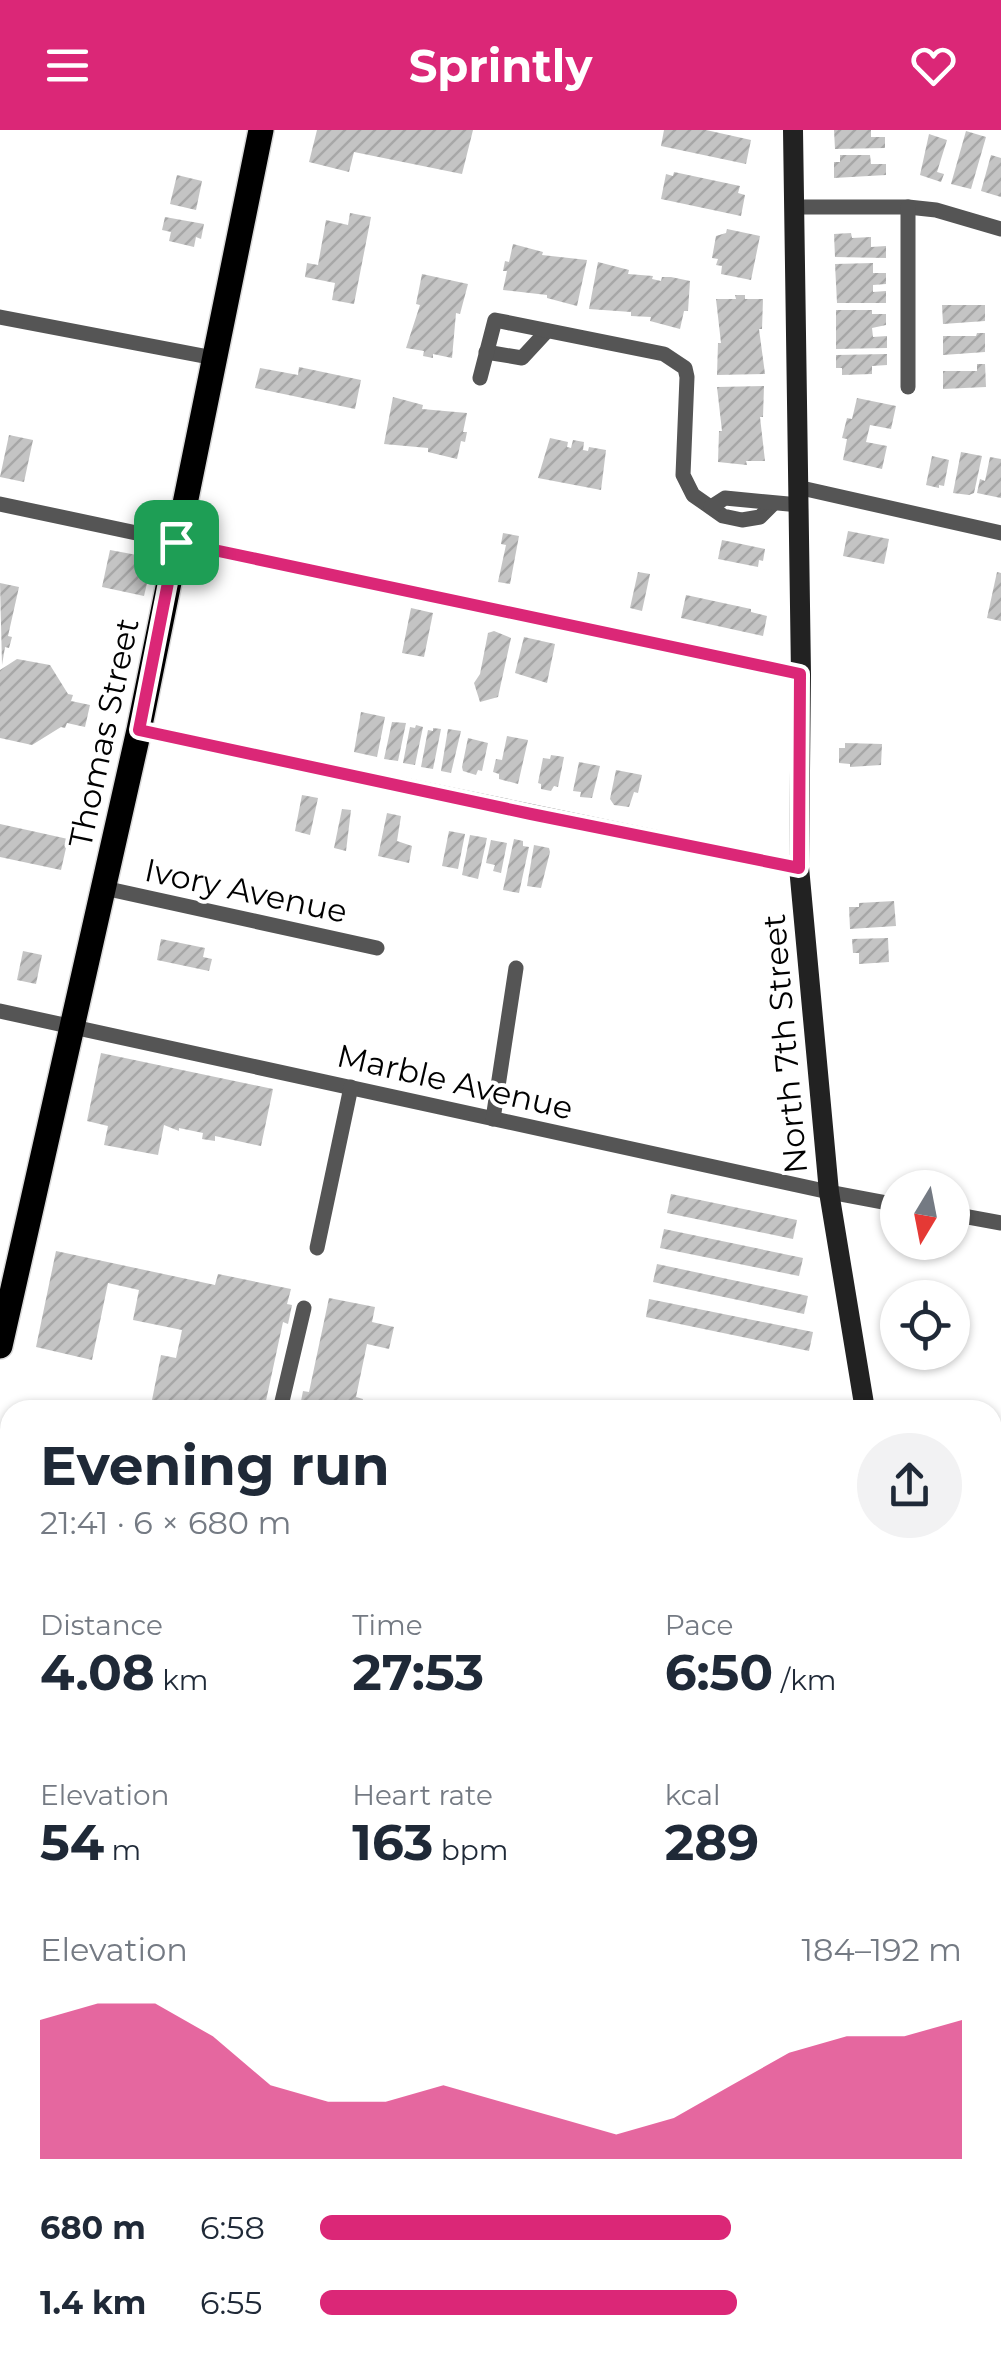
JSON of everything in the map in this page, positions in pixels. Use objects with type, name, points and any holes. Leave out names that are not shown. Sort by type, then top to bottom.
[{"type":"main road","name":"Thomas Street","points":[[0,1346],[139,730],[261,130]]},
{"type":"street","name":"North 7th Street","points":[[793,130],[799,868],[829,1192],[863,1400]]},
{"type":"street","points":[[794,207],[908,207],[936,210],[1001,229]]},
{"type":"street","points":[[908,207],[908,387]]},
{"type":"street","points":[[0,317],[214,358]]},
{"type":"street","points":[[480,378],[496,320],[664,354],[685,368],[683,475],[693,494],[711,507],[725,498],[758,499],[772,504],[798,496],[1001,534]]},
{"type":"street","points":[[486,352],[522,358],[547,331]]},
{"type":"street","points":[[0,504],[800,674]]},
{"type":"street","points":[[139,730],[799,868]]},
{"type":"street","name":"Ivory Avenue","points":[[104,888],[377,948]]},
{"type":"street","points":[[493,1120],[516,968]]},
{"type":"street","name":"Marble Avenue","points":[[0,1011],[880,1201]]},
{"type":"street","points":[[317,1248],[350,1086]]},
{"type":"street","points":[[970,1217],[1001,1223]]},
{"type":"street","points":[[282,1400],[304,1308]]},
{"type":"building","points":[[317,130],[473,130],[462,174],[354,152],[349,172],[309,162]]},
{"type":"building","points":[[664,130],[706,130],[751,140],[746,164],[661,146]]},
{"type":"building","points":[[834,130],[871,130],[871,137],[885,137],[885,148],[835,149]]},
{"type":"building","points":[[966,131],[986,137],[971,189],[951,184]]},
{"type":"building","points":[[929,134],[947,140],[937,172],[944,174],[941,182],[920,175]]},
{"type":"building","points":[[840,155],[870,155],[871,164],[886,164],[886,175],[834,178],[834,162],[840,162]]},
{"type":"building","points":[[991,155],[1001,158],[1001,197],[981,191]]},
{"type":"building","points":[[674,172],[740,186],[738,193],[745,195],[741,216],[661,199],[666,174],[673,176]]},
{"type":"building","points":[[177,175],[202,181],[196,210],[170,204]]},
{"type":"building","points":[[350,213],[371,217],[354,304],[332,300],[335,283],[305,277],[307,263],[318,265],[326,220],[348,225]]},
{"type":"building","points":[[165,217],[204,224],[201,239],[196,237],[194,247],[169,241],[171,232],[162,230]]},
{"type":"building","points":[[727,229],[760,236],[751,280],[721,274],[722,266],[712,258],[716,236]]},
{"type":"building","points":[[851,233],[852,238],[871,237],[871,247],[886,246],[886,258],[835,257],[834,234]]},
{"type":"building","points":[[513,244],[543,252],[542,255],[587,260],[577,306],[547,295],[503,290],[505,261],[509,262]]},
{"type":"building","points":[[598,262],[661,281],[662,277],[671,277],[690,281],[688,311],[684,311],[680,329],[650,321],[651,317],[631,316],[631,312],[589,309]]},
{"type":"building","points":[[873,263],[873,273],[886,273],[886,284],[873,285],[873,292],[886,291],[886,303],[837,303],[835,264]]},
{"type":"building","points":[[422,274],[468,284],[460,314],[456,313],[452,358],[423,356],[424,351],[406,348],[420,305],[416,304]]},
{"type":"building","points":[[735,295],[763,299],[759,329],[765,374],[717,375],[721,343],[716,299],[736,299]]},
{"type":"building","points":[[942,305],[985,305],[985,321],[943,324]]},
{"type":"building","points":[[836,310],[886,314],[886,325],[872,328],[873,337],[887,336],[887,348],[836,349]]},
{"type":"building","points":[[985,333],[985,352],[943,355],[943,336]]},
{"type":"building","points":[[887,354],[887,365],[872,366],[872,374],[842,375],[842,368],[836,368],[836,355]]},
{"type":"building","points":[[977,364],[985,364],[986,387],[943,389],[943,371],[977,371]]},
{"type":"building","points":[[299,367],[361,380],[355,409],[255,388],[260,368],[298,375]]},
{"type":"building","points":[[764,386],[760,417],[765,461],[746,461],[747,465],[718,462],[722,431],[717,387]]},
{"type":"building","points":[[393,397],[423,405],[422,409],[467,413],[465,442],[461,441],[457,459],[428,452],[428,448],[384,444]]},
{"type":"building","points":[[857,398],[896,406],[891,429],[870,425],[866,442],[887,446],[882,469],[843,460],[847,439],[842,438]]},
{"type":"building","points":[[9,435],[33,440],[24,482],[0,477]]},
{"type":"building","points":[[550,438],[568,442],[567,447],[571,448],[573,440],[584,442],[583,450],[606,450],[601,490],[538,478]]},
{"type":"building","points":[[961,452],[982,456],[974,493],[969,495],[953,493]]},
{"type":"building","points":[[932,456],[949,460],[944,486],[939,488],[926,485]]},
{"type":"building","points":[[990,457],[1001,459],[1001,498],[977,493],[980,479],[985,481]]},
{"type":"building","points":[[848,531],[889,539],[884,564],[843,556]]},
{"type":"building","points":[[503,533],[519,536],[510,584],[498,582],[506,545],[501,544]]},
{"type":"building","points":[[722,540],[765,549],[763,561],[759,560],[758,567],[718,559]]},
{"type":"building","points":[[110,550],[153,558],[144,596],[102,587]]},
{"type":"building","points":[[638,572],[650,574],[642,611],[630,608]]},
{"type":"building","points":[[997,572],[1001,573],[1001,621],[987,618]]},
{"type":"building","points":[[0,583],[19,587],[8,636],[12,637],[9,648],[5,647],[2,665]]},
{"type":"building","points":[[686,595],[767,616],[763,636],[681,618]]},
{"type":"building","points":[[411,608],[433,613],[424,657],[402,653]]},
{"type":"building","points":[[494,631],[511,638],[498,697],[480,702],[474,683],[480,674],[488,633]]},
{"type":"building","points":[[524,637],[555,644],[547,683],[515,673]]},
{"type":"building","points":[[17,659],[50,665],[68,694],[73,695],[71,701],[90,705],[85,727],[67,723],[65,728],[32,745],[0,738],[0,670]]},
{"type":"building","points":[[361,712],[385,717],[377,757],[354,752]]},
{"type":"building","points":[[392,722],[406,723],[398,761],[384,759]]},
{"type":"building","points":[[410,727],[423,727],[415,765],[403,763]]},
{"type":"building","points":[[441,729],[433,769],[421,767],[428,730]]},
{"type":"building","points":[[448,729],[461,731],[451,773],[441,771]]},
{"type":"building","points":[[507,736],[528,740],[518,784],[499,779],[499,774],[493,772],[496,759],[502,760]]},
{"type":"building","points":[[468,738],[488,743],[482,771],[478,770],[476,775],[462,767]]},
{"type":"building","points":[[845,743],[882,744],[881,765],[850,767],[839,763],[839,748],[845,748]]},
{"type":"building","points":[[551,755],[564,757],[558,787],[551,791],[541,789],[538,783],[543,758],[550,759]]},
{"type":"building","points":[[579,762],[600,766],[592,798],[580,797],[581,792],[573,791]]},
{"type":"building","points":[[616,770],[642,775],[638,793],[634,792],[629,807],[614,805],[610,799]]},
{"type":"building","points":[[302,795],[318,798],[310,835],[295,831]]},
{"type":"building","points":[[342,809],[351,810],[346,851],[334,848]]},
{"type":"building","points":[[387,813],[401,816],[397,841],[412,846],[409,863],[378,856]]},
{"type":"building","points":[[0,824],[68,839],[61,870],[0,857]]},
{"type":"building","points":[[449,831],[465,834],[458,869],[442,866]]},
{"type":"building","points":[[470,835],[487,838],[478,879],[462,875]]},
{"type":"building","points":[[514,839],[529,847],[519,893],[503,890]]},
{"type":"building","points":[[491,840],[507,843],[501,873],[493,871],[495,865],[486,863]]},
{"type":"building","points":[[534,845],[549,848],[550,852],[541,888],[527,886]]},
{"type":"building","points":[[894,901],[896,926],[850,929],[849,907]]},
{"type":"building","points":[[888,938],[889,962],[859,964],[852,939]]},
{"type":"building","points":[[161,939],[205,948],[203,957],[212,959],[209,971],[157,960]]},
{"type":"building","points":[[23,951],[42,955],[36,984],[17,980]]},
{"type":"building","points":[[101,1053],[273,1089],[261,1146],[215,1136],[215,1141],[202,1139],[203,1133],[164,1125],[158,1155],[104,1145],[108,1126],[87,1121]]},
{"type":"building","points":[[671,1194],[797,1220],[793,1239],[667,1213]]},
{"type":"building","points":[[664,1229],[803,1258],[799,1276],[660,1248]]},
{"type":"building","points":[[56,1251],[215,1285],[218,1274],[291,1289],[288,1324],[283,1322],[266,1400],[152,1400],[161,1355],[176,1358],[182,1330],[133,1320],[139,1290],[108,1283],[92,1360],[36,1347]]},
{"type":"building","points":[[657,1264],[808,1296],[804,1314],[653,1282]]},
{"type":"building","points":[[329,1298],[375,1307],[372,1322],[394,1327],[389,1349],[367,1344],[356,1397],[363,1400],[301,1400],[303,1391],[309,1392]]},
{"type":"building","points":[[649,1299],[813,1332],[809,1351],[646,1317]]},
{"type":"route","points":[[176,542],[800,674],[799,868],[139,730],[176,542]]}]
